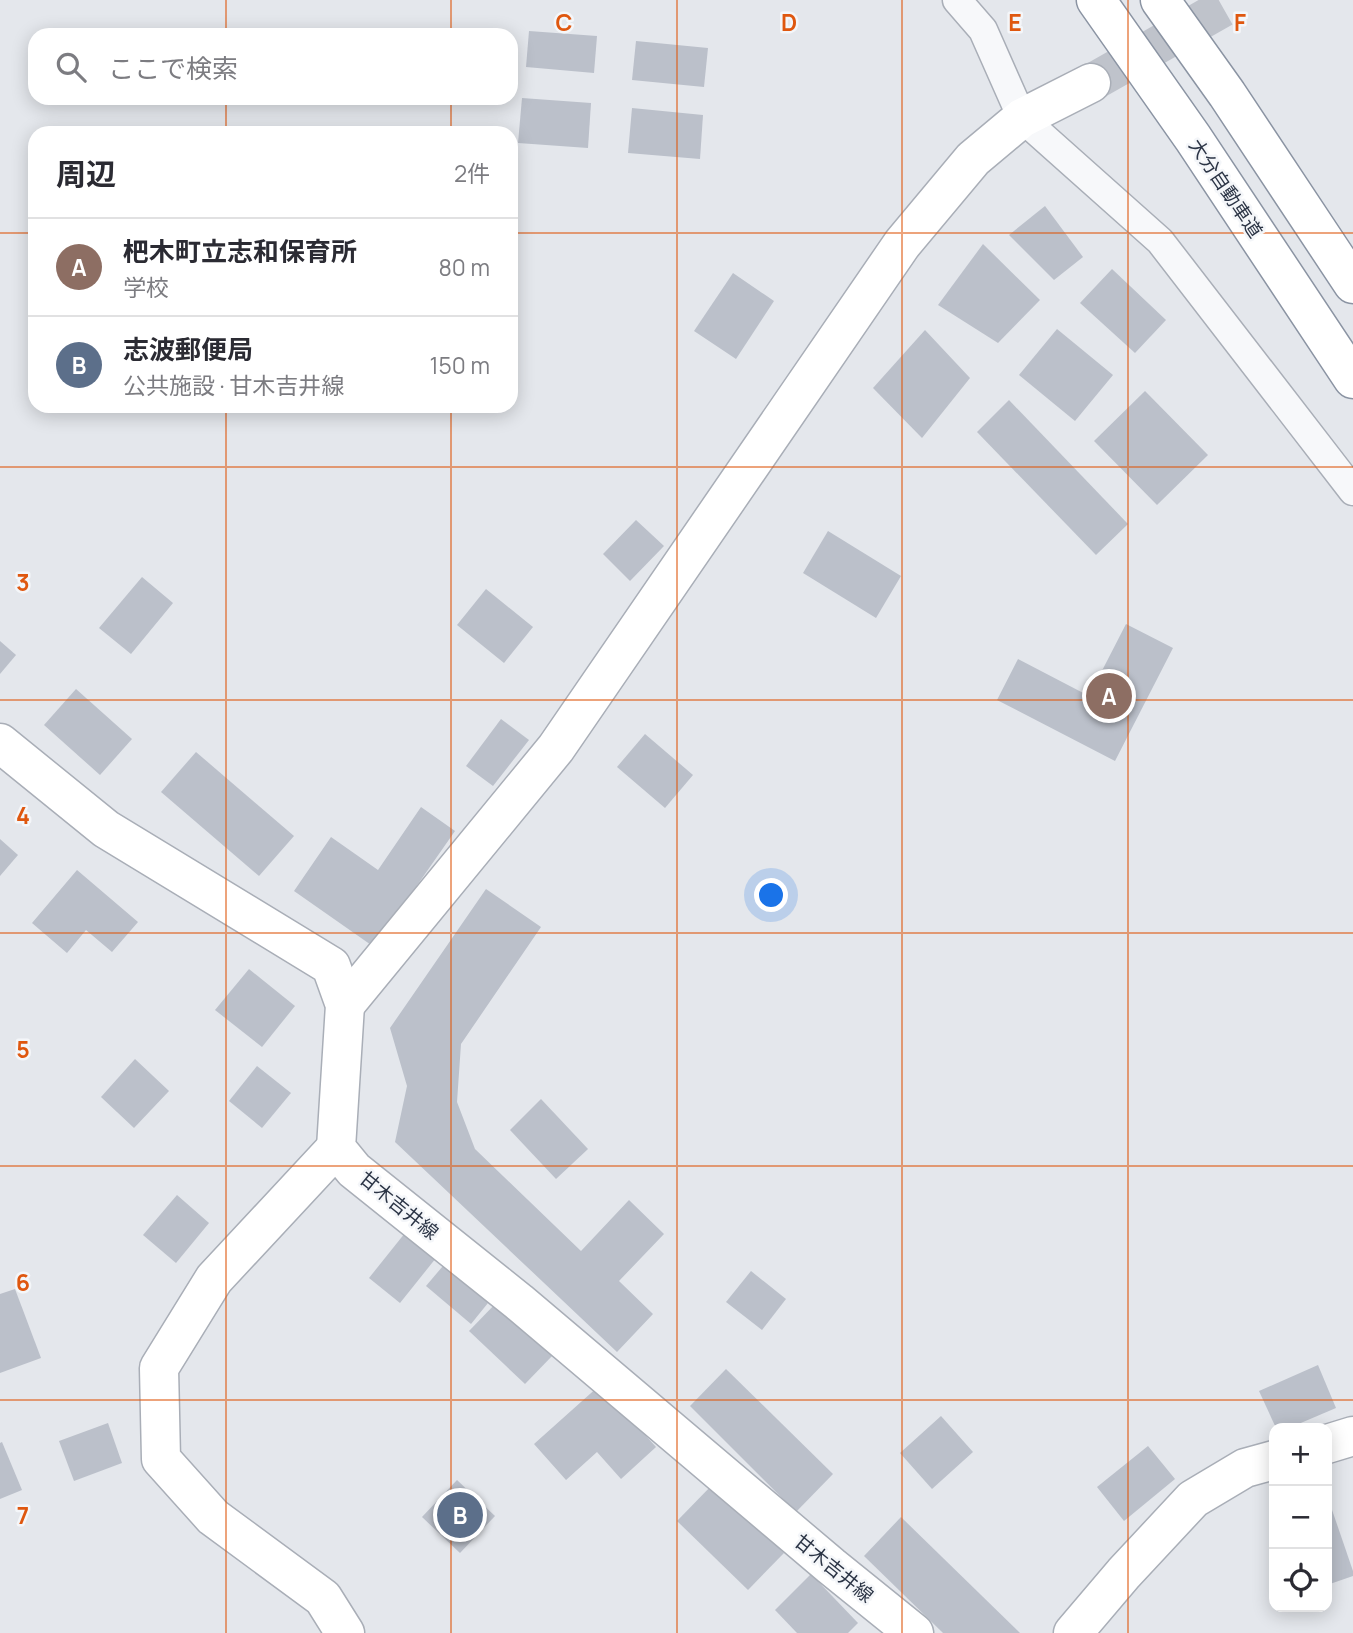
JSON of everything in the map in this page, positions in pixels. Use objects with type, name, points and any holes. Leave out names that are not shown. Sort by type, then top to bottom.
[{"type":"main road","name":"大分自動車道","points":[[1096,0],[1194,138],[1353,379]]},
{"type":"main road","points":[[1160,0],[1227,94],[1353,284]]},
{"type":"main road","points":[[345,1005],[556,748],[902,244],[973,159],[1023,118],[1091,83]]},
{"type":"main road","points":[[0,743],[106,829],[331,967],[345,1005],[336,1148],[214,1279],[159,1368],[161,1459],[213,1517],[323,1598],[345,1633]]},
{"type":"main road","name":"甘木吉井線","points":[[336,1148],[354,1170],[519,1303],[914,1633]]},
{"type":"main road","points":[[1332,1442],[1353,1436]]},
{"type":"main road","points":[[1073,1633],[1193,1499],[1245,1468],[1269,1461]]},
{"type":"street","points":[[957,0],[983,30],[1023,118],[1160,241],[1353,491]]},
{"type":"building","points":[[529,31],[597,36],[594,73],[526,67]]},
{"type":"building","points":[[636,41],[708,48],[704,87],[632,80]]},
{"type":"building","points":[[522,98],[591,103],[588,148],[518,143]]},
{"type":"building","points":[[632,108],[703,115],[700,159],[628,153]]},
{"type":"building","points":[[1045,206],[1083,257],[1054,280],[1009,235]]},
{"type":"building","points":[[983,244],[1040,300],[998,343],[938,305]]},
{"type":"building","points":[[1112,269],[1166,320],[1135,353],[1080,303]]},
{"type":"building","points":[[733,273],[774,301],[736,359],[694,331]]},
{"type":"building","points":[[1057,329],[1113,375],[1075,421],[1019,375]]},
{"type":"building","points":[[925,330],[970,378],[922,438],[873,388]]},
{"type":"building","points":[[1145,391],[1208,455],[1157,505],[1094,441]]},
{"type":"building","points":[[1009,400],[1128,524],[1096,555],[977,432]]},
{"type":"building","points":[[636,520],[664,546],[630,581],[603,554]]},
{"type":"building","points":[[828,531],[901,576],[876,618],[803,573]]},
{"type":"building","points":[[142,577],[173,603],[131,654],[99,628]]},
{"type":"building","points":[[486,589],[533,627],[504,663],[457,625]]},
{"type":"building","points":[[1126,624],[1173,648],[1115,761],[997,700],[1018,659],[1089,696]]},
{"type":"building","points":[[0,641],[16,655],[0,674]]},
{"type":"building","points":[[76,689],[132,739],[100,775],[44,725]]},
{"type":"building","points":[[501,719],[529,740],[493,786],[466,766]]},
{"type":"building","points":[[645,734],[693,775],[665,808],[617,767]]},
{"type":"building","points":[[196,752],[294,836],[259,876],[161,792]]},
{"type":"building","points":[[421,807],[455,831],[374,947],[294,891],[331,837],[378,870]]},
{"type":"building","points":[[0,839],[18,855],[0,876]]},
{"type":"building","points":[[77,870],[138,922],[112,952],[86,930],[67,953],[32,923]]},
{"type":"building","points":[[486,889],[541,927],[461,1044],[457,1102],[475,1149],[581,1251],[629,1200],[664,1234],[619,1281],[653,1314],[617,1352],[395,1142],[407,1086],[390,1028]]},
{"type":"building","points":[[249,969],[295,1006],[262,1047],[215,1010]]},
{"type":"building","points":[[135,1059],[169,1091],[134,1128],[101,1097]]},
{"type":"building","points":[[257,1066],[291,1093],[262,1128],[229,1101]]},
{"type":"building","points":[[541,1099],[588,1149],[556,1179],[510,1130]]},
{"type":"building","points":[[177,1195],[209,1223],[176,1263],[143,1235]]},
{"type":"building","points":[[409,1228],[440,1253],[400,1303],[369,1278]]},
{"type":"building","points":[[448,1260],[492,1298],[471,1324],[426,1286]]},
{"type":"building","points":[[751,1271],[786,1299],[762,1330],[726,1302]]},
{"type":"building","points":[[15,1289],[41,1358],[0,1373],[0,1294]]},
{"type":"building","points":[[498,1301],[554,1354],[525,1384],[469,1331]]},
{"type":"building","points":[[1318,1365],[1336,1408],[1301,1423],[1274,1423],[1259,1391]]},
{"type":"building","points":[[726,1369],[833,1474],[796,1512],[690,1406]]},
{"type":"building","points":[[600,1385],[656,1447],[621,1479],[597,1452],[566,1480],[534,1444]]},
{"type":"building","points":[[941,1416],[973,1452],[932,1489],[900,1453]]},
{"type":"building","points":[[108,1423],[122,1463],[74,1481],[59,1441]]},
{"type":"building","points":[[2,1442],[22,1490],[0,1499],[0,1443]]},
{"type":"building","points":[[1148,1446],[1175,1479],[1124,1521],[1097,1487]]},
{"type":"building","points":[[457,1480],[495,1516],[460,1553],[422,1517]]},
{"type":"building","points":[[713,1484],[784,1553],[748,1590],[677,1521]]},
{"type":"building","points":[[1332,1510],[1353,1571],[1353,1576],[1332,1583]]},
{"type":"building","points":[[901,1517],[1020,1633],[943,1633],[864,1556]]},
{"type":"building","points":[[811,1574],[858,1623],[848,1633],[797,1633],[775,1610]]},
{"type":"tunnel","points":[[1091,83],[1237,0]]},
{"type":"place","name":"杷木町立志和保育所","points":[[1109,696]]},
{"type":"place","name":"志波郵便局","points":[[460,1515]]}]
